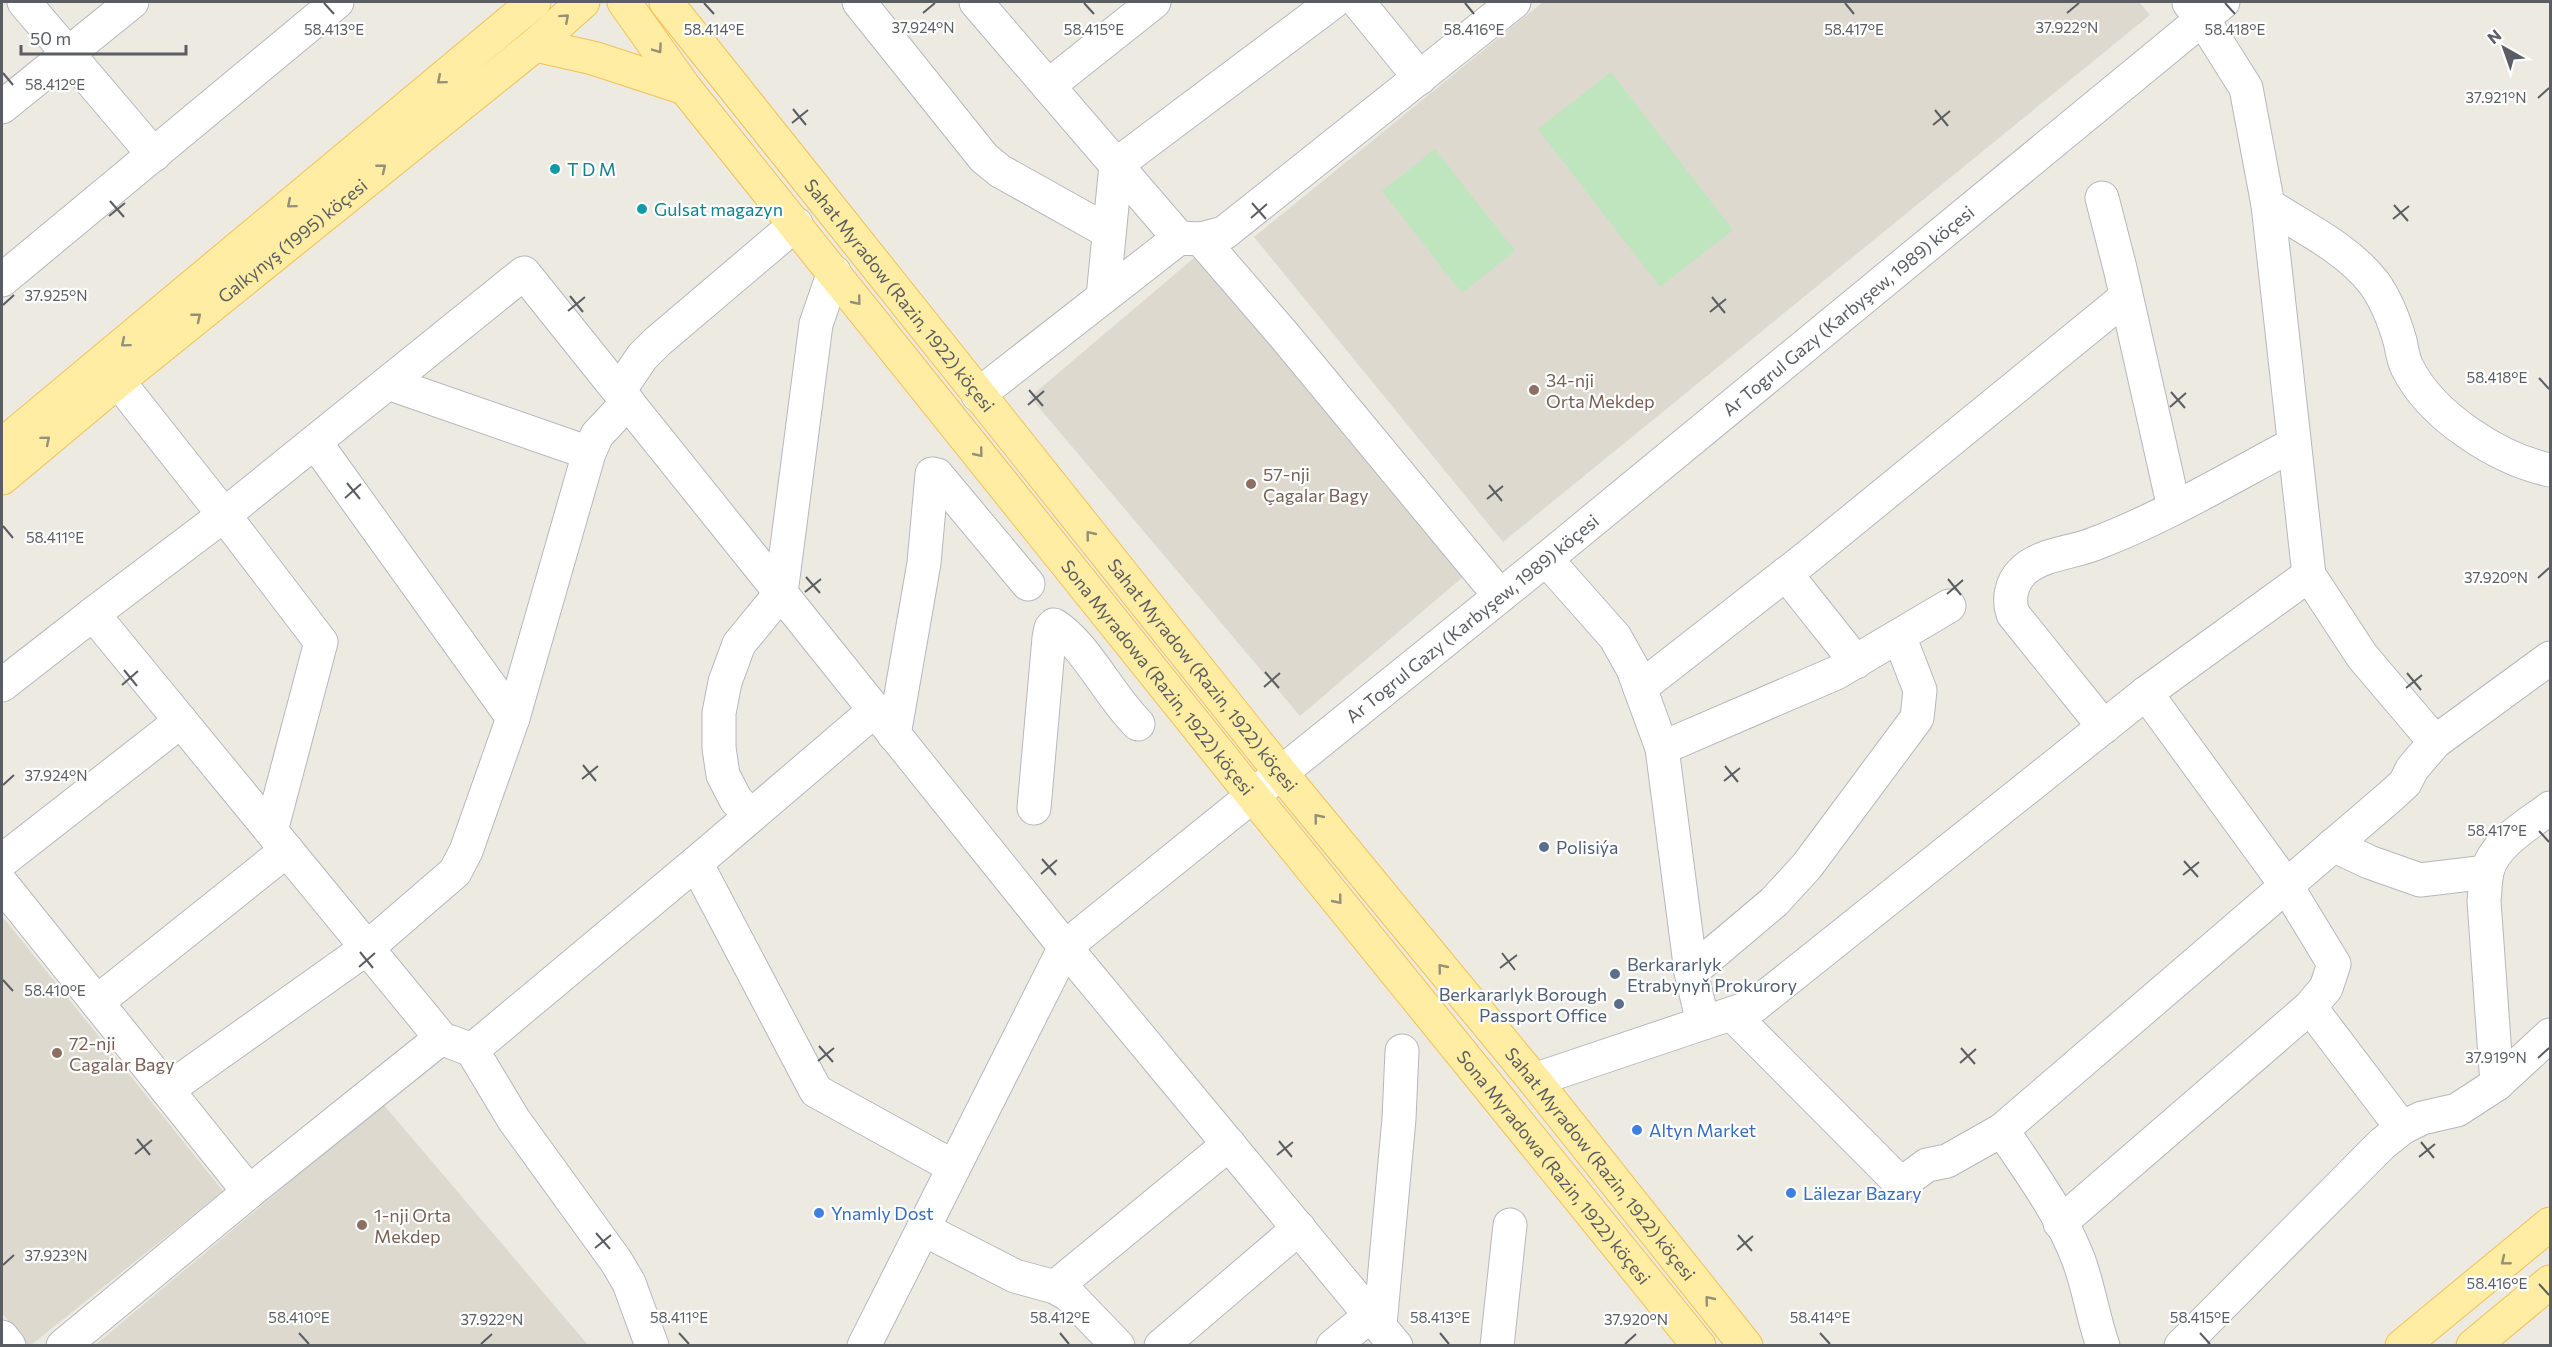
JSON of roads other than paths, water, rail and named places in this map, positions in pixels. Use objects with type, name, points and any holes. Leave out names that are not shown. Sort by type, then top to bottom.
[{"type":"main road","points":[[476,52],[501,2]]},
{"type":"main road","name":"Galkynyş (1995) köçesi","points":[[2,446],[534,2]]},
{"type":"main road","name":"Galkynyş (1995) köçesi","points":[[2,478],[118,381],[535,45],[583,2]]},
{"type":"main road","name":"Sona Myradowa (Razin, 1922) köçesi","points":[[624,2],[686,88],[1253,796],[1700,1346]]},
{"type":"main road","name":"Sahat Myradow (Razin, 1922) köçesi","points":[[666,2],[1281,773],[1534,1080],[1746,1346]]},
{"type":"main road","points":[[535,45],[593,58],[686,88]]},
{"type":"main road","points":[[2402,1346],[2550,1224]]},
{"type":"main road","points":[[2473,1346],[2550,1282]]},
{"type":"street","points":[[24,2],[154,155]]},
{"type":"street","points":[[2,107],[132,2]]},
{"type":"street","points":[[2,280],[337,2]]},
{"type":"street","points":[[859,2],[984,158],[1000,171],[1109,232]]},
{"type":"street","points":[[976,2],[1116,165],[1284,334],[1500,596]]},
{"type":"street","points":[[1048,86],[1154,2]]},
{"type":"street","points":[[1103,297],[1116,165],[1333,2]]},
{"type":"street","points":[[1358,2],[1420,78]]},
{"type":"street","points":[[978,395],[1103,297],[1190,239],[1224,233],[1514,2]]},
{"type":"street","points":[[2204,7],[2246,88],[2268,205],[2294,444],[2300,476],[2309,575],[2362,656],[2435,742]]},
{"type":"street","name":"Ar Togrul Gazy (Karbyşew, 1989) köçesi","points":[[864,1346],[1065,947],[1546,559],[2204,7]]},
{"type":"street","points":[[2102,198],[2174,508]]},
{"type":"street","points":[[2268,205],[2358,265],[2374,284],[2388,306],[2406,365],[2436,408],[2483,442],[2530,466],[2550,470]]},
{"type":"street","points":[[168,1090],[367,948],[455,872],[466,851],[513,718],[589,453],[597,435],[623,396],[642,357],[795,224]]},
{"type":"street","points":[[751,815],[736,800],[723,775],[719,748],[719,713],[725,682],[739,644],[781,593],[816,324],[834,272]]},
{"type":"street","points":[[2,685],[224,515],[524,273],[1065,947],[1382,1328]]},
{"type":"street","points":[[1640,688],[1786,574],[2126,297]]},
{"type":"street","points":[[97,1002],[279,840],[321,642],[118,381]]},
{"type":"street","points":[[388,383],[589,453]]},
{"type":"street","points":[[315,442],[513,718]]},
{"type":"street","points":[[2104,727],[2013,614],[2010,605],[2012,586],[2021,573],[2035,563],[2094,544],[2174,508],[2294,444]]},
{"type":"street","points":[[472,1050],[751,815],[885,722],[924,562],[932,474],[937,475],[1028,584]]},
{"type":"street","points":[[1546,559],[1615,638],[1634,669],[1662,748],[1691,972],[1717,1018],[1900,1184],[1927,1166],[1947,1161],[2002,1130],[2405,783],[2412,769],[2435,742],[2550,658]]},
{"type":"street","points":[[1786,574],[1856,662]]},
{"type":"street","points":[[1534,1080],[1754,1006],[2146,693],[2309,575]]},
{"type":"street","points":[[1662,748],[1836,674],[1949,606]]},
{"type":"street","points":[[93,614],[441,1038],[472,1050],[514,1120],[616,1261],[629,1283],[652,1346]]},
{"type":"street","points":[[1034,808],[1049,638],[1054,625],[1071,639],[1127,713],[1138,724]]},
{"type":"street","points":[[1691,972],[1774,902],[1807,866],[1917,718],[1920,690],[1899,636]]},
{"type":"street","points":[[2060,1223],[2310,1007],[2326,988],[2334,964],[2286,885],[2146,693]]},
{"type":"street","points":[[2,861],[181,721]]},
{"type":"street","points":[[2497,1084],[2484,901],[2487,872],[2494,855],[2505,843],[2550,808]]},
{"type":"street","points":[[2333,845],[2369,862],[2420,880],[2487,872]]},
{"type":"street","points":[[696,863],[816,1091],[954,1167]]},
{"type":"street","points":[[2,884],[249,1192]]},
{"type":"street","points":[[2310,1007],[2402,1128]]},
{"type":"street","points":[[2181,1346],[2382,1144],[2402,1128],[2422,1118],[2457,1110],[2497,1084],[2550,1035]]},
{"type":"street","points":[[63,1346],[249,1192],[441,1038]]},
{"type":"street","points":[[1382,1328],[1399,1119],[1402,1051]]},
{"type":"street","points":[[2002,1130],[2054,1209],[2079,1262],[2092,1317],[2103,1346]]},
{"type":"street","points":[[1054,1287],[1229,1144]]},
{"type":"street","points":[[1497,1346],[1510,1225]]},
{"type":"street","points":[[1161,1346],[1299,1228]]},
{"type":"street","points":[[923,1229],[1015,1276],[1054,1287],[1069,1295],[1118,1346]]},
{"type":"street","points":[[1334,1346],[1382,1328]]},
{"type":"street","points":[[2,1337],[9,1346]]},
{"type":"place","name":"T D M","points":[[555,169]]},
{"type":"place","name":"Gulsat magazyn","points":[[642,209]]},
{"type":"place","name":"34-nji Orta Mekdep","points":[[1534,390]]},
{"type":"place","name":"57-nji Çagalar Bagy","points":[[1251,484]]},
{"type":"place","name":"Polisiýa","points":[[1544,847]]},
{"type":"place","name":"Berkararlyk Etrabynyň Prokurory","points":[[1615,974]]},
{"type":"place","name":"Berkararlyk Borough Passport Office","points":[[1619,1004]]},
{"type":"place","name":"72-nji Cagalar Bagy","points":[[57,1053]]},
{"type":"place","name":"Altyn Market","points":[[1637,1130]]},
{"type":"place","name":"Lälezar Bazary","points":[[1791,1193]]},
{"type":"place","name":"Ynamly Dost","points":[[819,1213]]},
{"type":"place","name":"1-nji Orta Mekdep","points":[[362,1225]]}]
